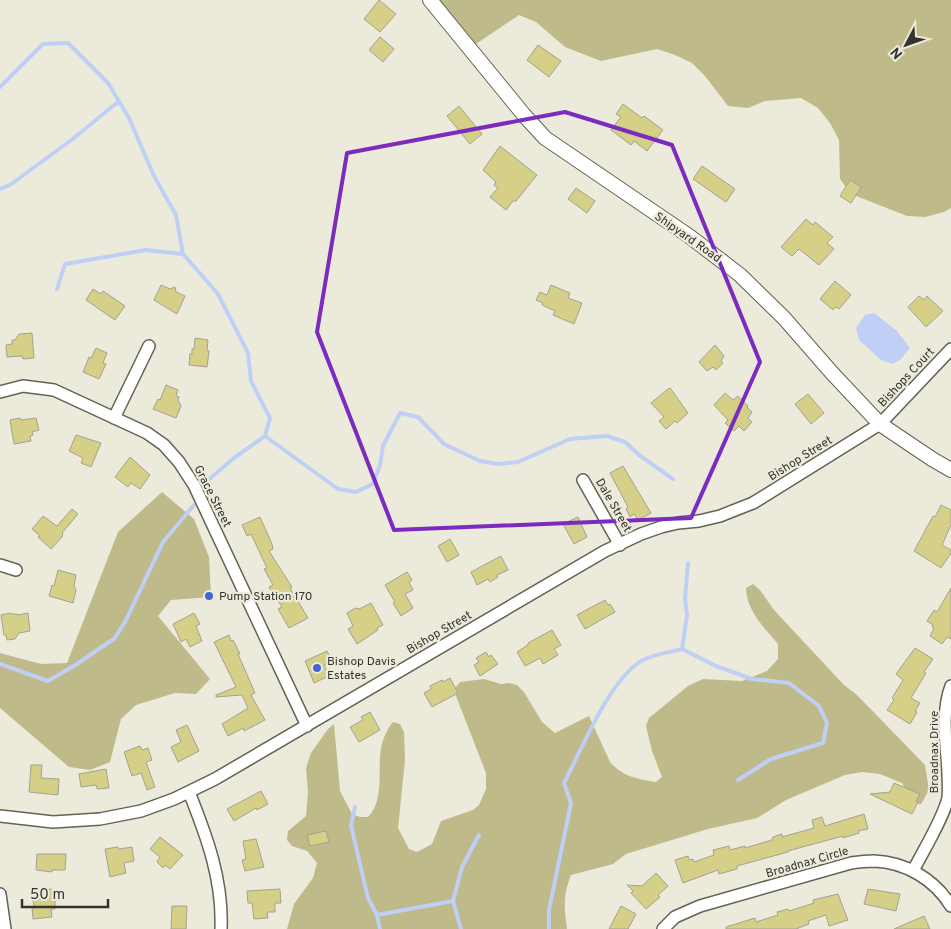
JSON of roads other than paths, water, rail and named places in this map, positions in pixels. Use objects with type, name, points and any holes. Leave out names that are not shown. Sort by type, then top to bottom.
[{"type":"street","name":"Shipyard Road","points":[[430,0],[538,132],[689,236],[740,275],[784,318],[832,374],[880,424],[951,470]]},
{"type":"street","points":[[114,418],[149,346]]},
{"type":"street","name":"Bishops Court","points":[[880,424],[951,349]]},
{"type":"street","name":"Grace Street","points":[[0,392],[23,386],[54,390],[147,433],[164,445],[180,462],[194,485],[306,726]]},
{"type":"street","name":"Bishop Street","points":[[0,816],[53,822],[100,819],[156,807],[189,792],[306,726],[543,588],[582,563],[661,526],[720,516],[753,504],[880,424]]},
{"type":"street","name":"Dale Street","points":[[583,480],[620,545]]},
{"type":"street","points":[[0,565],[16,570]]},
{"type":"street","name":"Broadnax Drive","points":[[913,871],[942,814],[948,798],[947,712],[951,686]]},
{"type":"street","points":[[189,792],[207,838],[215,865],[221,904],[221,929]]},
{"type":"street","name":"Broadnax Circle","points":[[663,929],[675,918],[700,906],[851,863],[874,861],[894,864],[913,871],[934,885],[951,906]]},
{"type":"street","points":[[0,894],[5,929]]},
{"type":"water","points":[[874,313],[897,331],[910,348],[900,360],[892,364],[881,360],[859,340],[856,328],[865,315]]},
{"type":"waterway","points":[[0,87],[43,44],[68,43],[108,83],[129,118],[154,176],[176,215],[183,254],[218,294],[248,353],[251,381],[270,418],[265,436],[234,458],[207,481],[205,486]]},
{"type":"waterway","points":[[0,189],[10,185],[74,138],[119,101]]},
{"type":"waterway","points":[[57,289],[65,264],[146,250],[183,254]]},
{"type":"waterway","points":[[265,436],[338,489],[356,492],[373,484],[380,465],[383,446],[400,413],[418,417],[444,444],[480,461],[499,464],[518,462],[570,439],[607,436],[625,442],[639,455],[673,479]]},
{"type":"waterway","points":[[0,664],[48,681],[115,638],[126,620],[163,542],[194,505]]},
{"type":"waterway","points":[[682,649],[687,615],[685,598],[688,563]]},
{"type":"waterway","points":[[549,929],[549,910],[571,803],[564,783],[609,696],[632,668],[649,657],[682,649],[716,666],[752,679],[789,683],[819,706],[827,723],[823,743],[771,759],[738,780]]},
{"type":"waterway","points":[[355,807],[351,825],[368,898],[377,915],[380,929]]},
{"type":"waterway","points":[[461,929],[453,901],[462,867],[479,835]]},
{"type":"waterway","points":[[377,915],[453,901]]},
{"type":"place","name":"Pump Station 170","points":[[209,596]]},
{"type":"place","name":"Bishop Davis Estates","points":[[317,668]]}]
